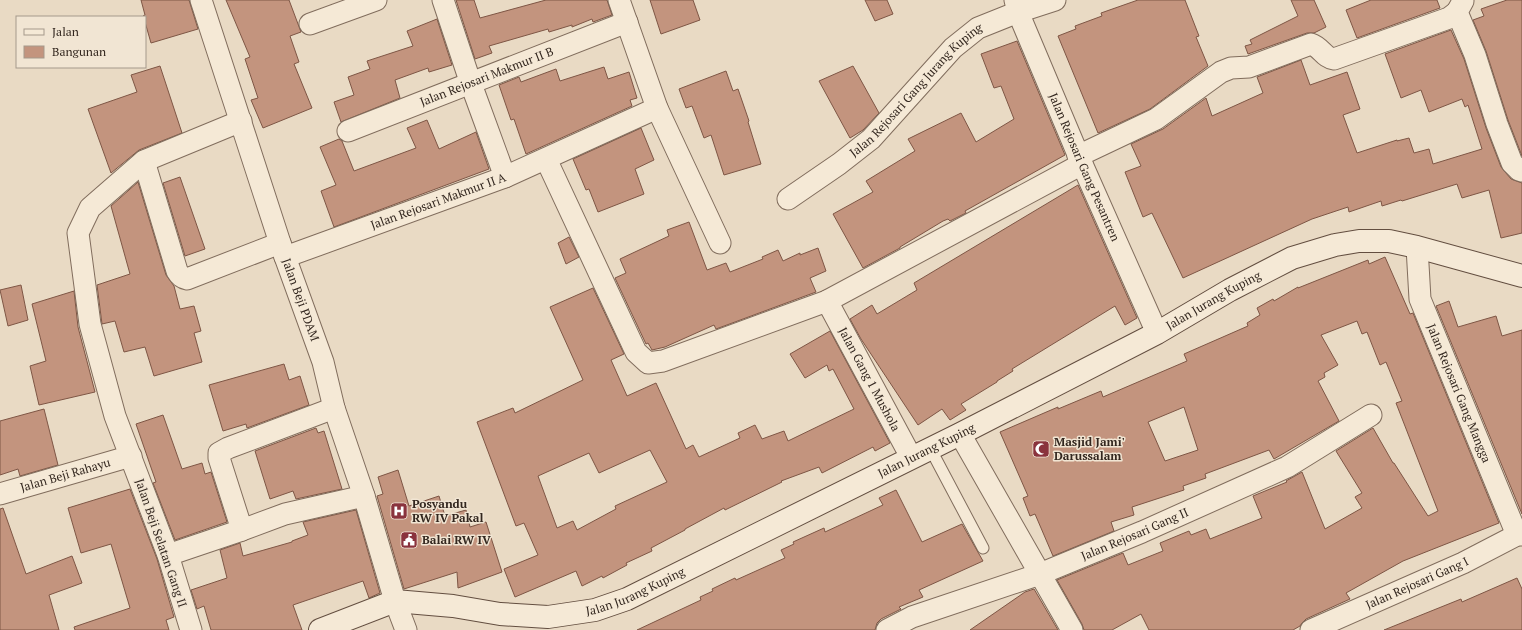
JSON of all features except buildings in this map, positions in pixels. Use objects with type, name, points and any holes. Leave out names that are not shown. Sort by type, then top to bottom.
[{"type":"street","name":"Jalan Beji PDAM","points":[[201,0],[282,250],[324,362],[334,408],[364,496],[395,601],[406,630]]},
{"type":"street","points":[[310,24],[376,0]]},
{"type":"street","name":"Jalan Rejosari Makmur II A","points":[[144,161],[177,271],[179,276],[184,279],[282,250],[505,177],[471,84],[443,0]]},
{"type":"street","points":[[619,0],[657,108],[720,243]]},
{"type":"street","name":"Jalan Rejosari Gang Jurang Kuping","points":[[788,199],[839,164],[871,138],[953,48],[978,28],[1017,6],[1055,0]]},
{"type":"street","name":"Jalan Rejosari Gang Pesantren","points":[[1017,6],[1080,160],[1157,333]]},
{"type":"street","points":[[546,159],[636,352],[648,363],[663,361],[827,301],[1156,119],[1221,72],[1231,68],[1248,67],[1311,44],[1317,46],[1329,58],[1334,59],[1449,18],[1460,6]]},
{"type":"street","points":[[1460,6],[1497,124],[1512,163],[1522,171]]},
{"type":"street","name":"Jalan Rejosari Makmur II B","points":[[348,131],[627,22]]},
{"type":"street","points":[[505,177],[657,108]]},
{"type":"street","name":"Jalan Beji Selatan Gang II","points":[[191,630],[168,555],[115,416],[90,324],[78,233],[90,208],[144,161],[241,121]]},
{"type":"street","name":"Jalan Jurang Kuping","points":[[320,630],[395,601],[453,606],[500,614],[548,617],[594,610],[627,599],[920,452],[960,434],[1157,333],[1230,290],[1292,258],[1335,245],[1359,240],[1389,242],[1417,247],[1522,276]]},
{"type":"street","name":"Jalan Rejosari Gang Mangga","points":[[1417,247],[1420,299],[1520,535]]},
{"type":"street","name":"Jalan Gang 1 Mushola","points":[[827,301],[920,452]]},
{"type":"street","points":[[242,530],[219,458],[220,453],[228,448],[334,408]]},
{"type":"street","name":"Jalan Rejosari Gang II","points":[[887,630],[912,617],[1040,574],[1142,532],[1287,467],[1371,415]]},
{"type":"street","points":[[960,434],[1072,630]]},
{"type":"street","name":"Jalan Beji Rahayu","points":[[0,494],[131,456]]},
{"type":"street","points":[[168,555],[285,514],[364,496]]},
{"type":"street","name":"Jalan Rejosari Gang I","points":[[1311,630],[1520,535]]},
{"type":"lane","points":[[920,452],[983,548]]},
{"type":"place","name":"Masjid Jami' Darussalam","points":[[1041,449]]},
{"type":"place","name":"Posyandu RW IV Pakal","points":[[399,511]]},
{"type":"place","name":"Balai RW IV","points":[[409,540]]}]
